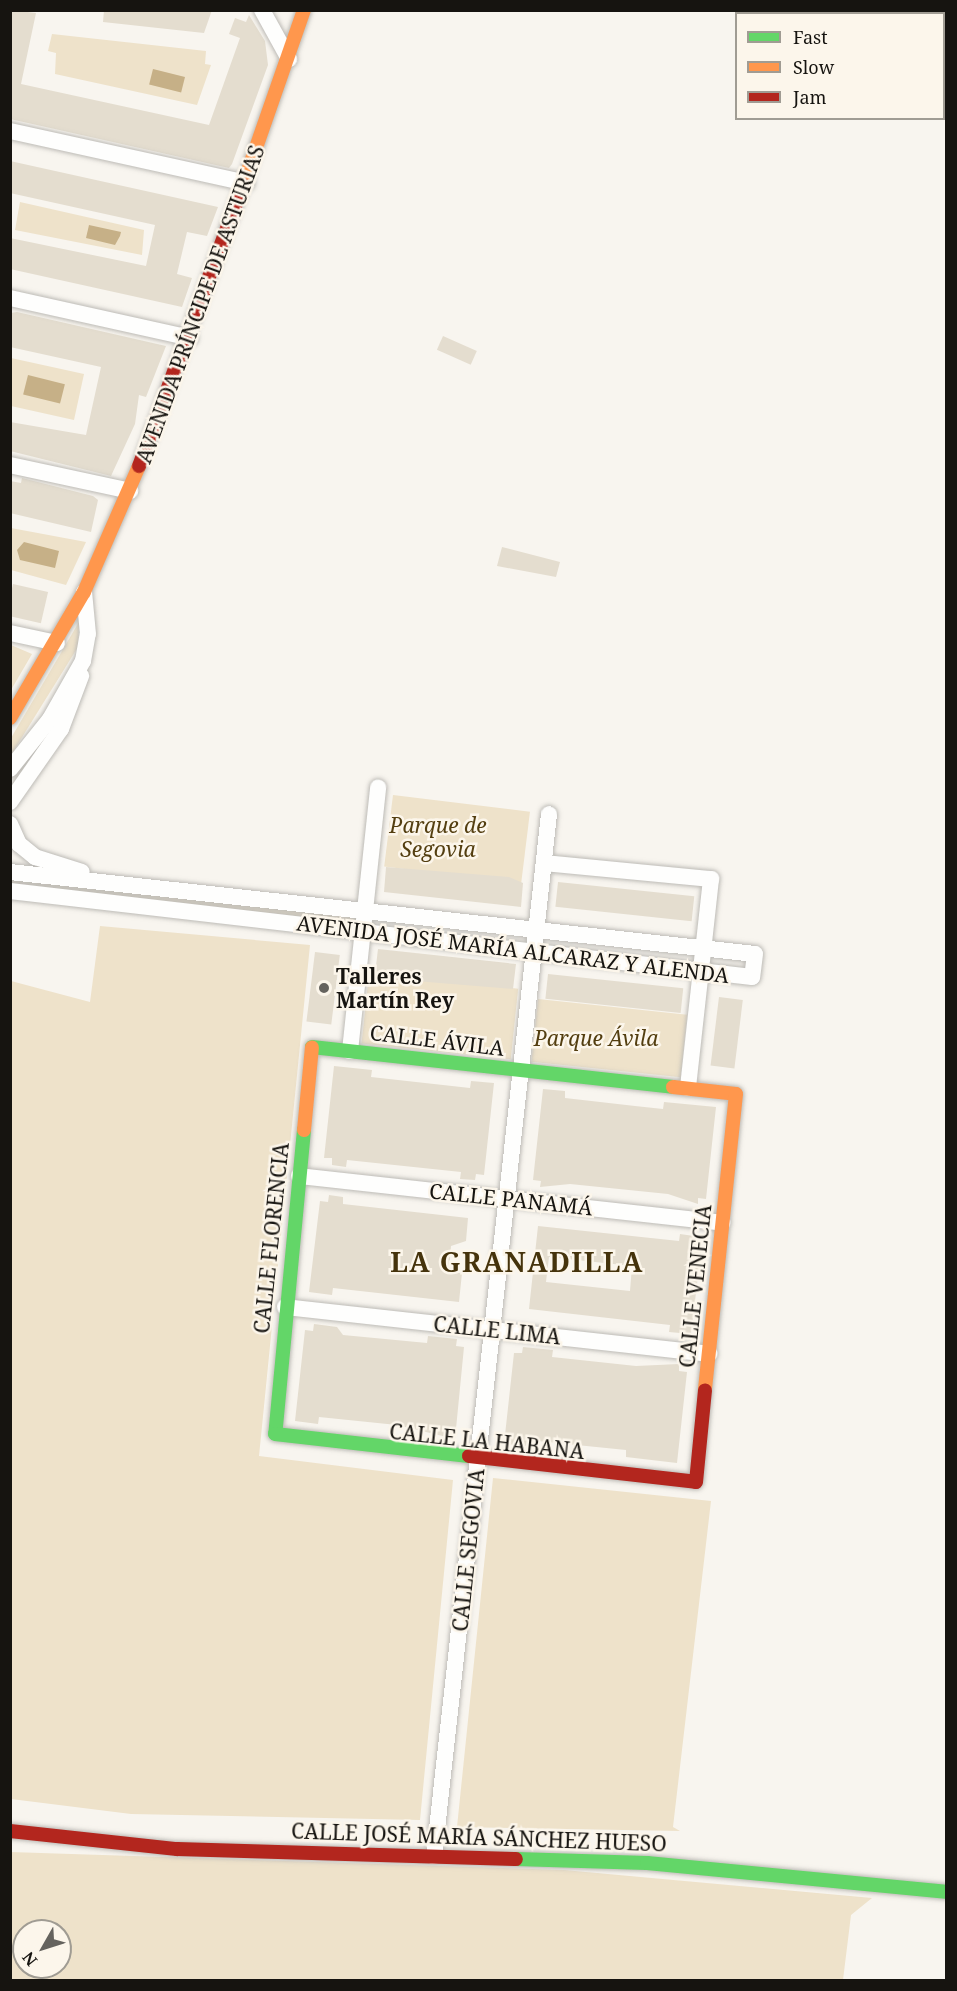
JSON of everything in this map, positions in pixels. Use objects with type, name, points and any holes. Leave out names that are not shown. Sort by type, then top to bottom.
[{"type":"street","points":[[262,10],[290,60]]},
{"type":"street","name":"AVENIDA PRÍNCIPE DE ASTURIAS","points":[[10,718],[57,643],[84,592],[130,491],[190,338],[290,60],[304,10]]},
{"type":"street","points":[[10,131],[246,183]]},
{"type":"street","points":[[10,298],[190,338]]},
{"type":"street","points":[[10,465],[130,491]]},
{"type":"street","points":[[10,802],[61,729],[79,690],[88,633],[84,592]]},
{"type":"street","points":[[10,633],[57,643]]},
{"type":"street","points":[[10,769],[50,719],[83,661]]},
{"type":"street","points":[[350,1051],[378,787]]},
{"type":"street","name":"CALLE SEGOVIA","points":[[434,1856],[549,814]]},
{"type":"street","name":"AVENIDA JOSÉ MARÍA ALCARAZ Y ALENDA","points":[[10,824],[19,844],[35,857],[120,884]]},
{"type":"street","points":[[544,863],[711,879],[688,1088]]},
{"type":"street","name":"AVENIDA JOSÉ MARÍA ALCARAZ Y ALENDA","points":[[10,872],[755,954],[752,977],[10,891]]},
{"type":"street","name":"CALLE ÁVILA","points":[[312,1047],[736,1094]]},
{"type":"street","name":"CALLE FLORENCIA","points":[[275,1434],[285,1307],[312,1047]]},
{"type":"street","name":"CALLE VENECIA","points":[[696,1482],[736,1094]]},
{"type":"street","name":"CALLE PANAMÁ","points":[[299,1176],[722,1223]]},
{"type":"street","name":"CALLE LIMA","points":[[285,1307],[708,1354]]},
{"type":"street","name":"CALLE LA HABANA","points":[[275,1434],[478,1461],[696,1482]]},
{"type":"street","name":"CALLE JOSÉ MARÍA SÁNCHEZ HUESO","points":[[10,1832],[177,1849],[680,1865],[946,1892]]},
{"type":"green space","points":[[52,34],[206,51],[205,64],[211,65],[197,105],[55,74],[56,53],[48,51]]},
{"type":"green space","points":[[20,202],[144,230],[142,255],[15,230]]},
{"type":"green space","points":[[11,358],[84,374],[74,420],[11,406]]},
{"type":"green space","points":[[11,528],[86,542],[66,585],[11,570]]},
{"type":"green space","points":[[79,622],[78,647],[11,755],[11,738]]},
{"type":"green space","points":[[10,645],[32,654],[11,690]]},
{"type":"green space","name":"Parque de Segovia","points":[[393,795],[530,812],[521,883],[384,866]]},
{"type":"green space","points":[[11,879],[358,915],[357,922],[10,886]]},
{"type":"green space","points":[[100,926],[310,945],[259,1456],[453,1480],[420,1820],[131,1814],[11,1799],[11,981],[90,1002]]},
{"type":"green space","name":"Parque Ávila","points":[[369,973],[518,989],[511,1059],[362,1044]]},
{"type":"green space","name":"Parque Ávila","points":[[538,999],[687,1015],[681,1077],[531,1062]]},
{"type":"green space","points":[[493,1478],[711,1501],[673,1827],[680,1831],[457,1827]]},
{"type":"green space","points":[[10,1852],[564,1870],[872,1898],[851,1915],[843,1980],[11,1980]]},
{"type":"shaded area","points":[[153,69],[185,77],[181,93],[149,85]]},
{"type":"shaded area","points":[[89,225],[121,232],[120,236],[115,245],[86,238]]},
{"type":"shaded area","points":[[28,375],[65,384],[60,404],[23,394]]},
{"type":"shaded area","points":[[24,542],[59,551],[55,568],[20,560],[17,550]]},
{"type":"building","points":[[10,10],[36,13],[21,84],[209,125],[240,38],[229,34],[235,18],[246,22],[249,15],[265,41],[268,65],[232,164],[229,168],[10,119]]},
{"type":"building","points":[[104,10],[212,10],[204,33],[103,22]]},
{"type":"building","points":[[10,161],[218,207],[207,236],[187,232],[177,274],[192,278],[182,307],[10,269],[10,238],[146,266],[155,225],[10,193]]},
{"type":"building","points":[[17,312],[166,346],[146,397],[139,395],[135,424],[111,476],[10,451],[10,422],[86,435],[101,367],[10,347],[10,313]]},
{"type":"building","points":[[443,336],[477,351],[471,365],[437,350]]},
{"type":"building","points":[[22,478],[93,496],[98,500],[91,532],[10,513],[10,481],[21,483]]},
{"type":"building","points":[[502,547],[560,562],[556,577],[497,566]]},
{"type":"building","points":[[13,584],[48,592],[41,623],[10,616]]},
{"type":"building","points":[[386,867],[509,877],[523,883],[521,907],[384,892]]},
{"type":"building","points":[[558,882],[694,896],[692,921],[555,907]]},
{"type":"building","points":[[378,949],[516,964],[513,989],[391,979],[375,974]]},
{"type":"building","name":"Talleres Martín Rey","points":[[315,952],[340,955],[331,1025],[306,1021]]},
{"type":"building","points":[[548,974],[683,988],[681,1013],[545,999]]},
{"type":"building","points":[[719,997],[743,1000],[734,1068],[711,1065]]},
{"type":"building","points":[[334,1066],[372,1070],[371,1077],[470,1088],[471,1081],[494,1083],[484,1175],[476,1174],[475,1180],[460,1179],[461,1172],[347,1160],[346,1167],[332,1165],[332,1158],[324,1158]]},
{"type":"building","points":[[543,1089],[565,1091],[565,1098],[663,1109],[664,1102],[716,1107],[706,1199],[698,1198],[698,1204],[668,1194],[570,1184],[540,1187],[541,1181],[533,1180]]},
{"type":"building","points":[[329,1195],[343,1197],[343,1204],[468,1218],[466,1241],[451,1246],[449,1271],[462,1273],[459,1302],[333,1288],[332,1295],[309,1292],[320,1201],[328,1202]]},
{"type":"building","points":[[538,1226],[679,1241],[680,1234],[694,1236],[694,1242],[702,1243],[691,1334],[669,1332],[670,1325],[529,1309]],"holes":[[[549,1257],[632,1266],[630,1291],[546,1282]]]},
{"type":"building","points":[[314,1324],[337,1327],[343,1335],[427,1343],[428,1336],[457,1339],[456,1346],[464,1347],[455,1439],[397,1425],[319,1417],[318,1424],[295,1421],[305,1330],[313,1331]]},
{"type":"building","points":[[523,1347],[553,1350],[552,1357],[636,1366],[679,1364],[679,1371],[687,1372],[677,1463],[626,1457],[626,1450],[527,1440],[526,1446],[504,1444],[514,1353],[522,1353]]},
{"type":"traffic: fast","points":[[312,1047],[673,1087]]},
{"type":"traffic: fast","points":[[304,1130],[275,1434],[469,1456]]},
{"type":"traffic: fast","points":[[516,1859],[647,1863],[946,1892]]},
{"type":"traffic: slow","points":[[243,185],[304,10]]},
{"type":"traffic: slow","points":[[10,718],[84,592],[139,466]]},
{"type":"traffic: slow","points":[[304,1130],[312,1047]]},
{"type":"traffic: slow","points":[[673,1087],[736,1094],[705,1390]]},
{"type":"traffic: jam","points":[[139,466],[243,185]]},
{"type":"traffic: jam","points":[[469,1456],[696,1482],[705,1390]]},
{"type":"traffic: jam","points":[[10,1831],[177,1849],[516,1859]]},
{"type":"place","name":"Talleres Martín Rey","points":[[324,988]]},
{"type":"district","name":"LA GRANADILLA","points":[[517,1262]]}]
